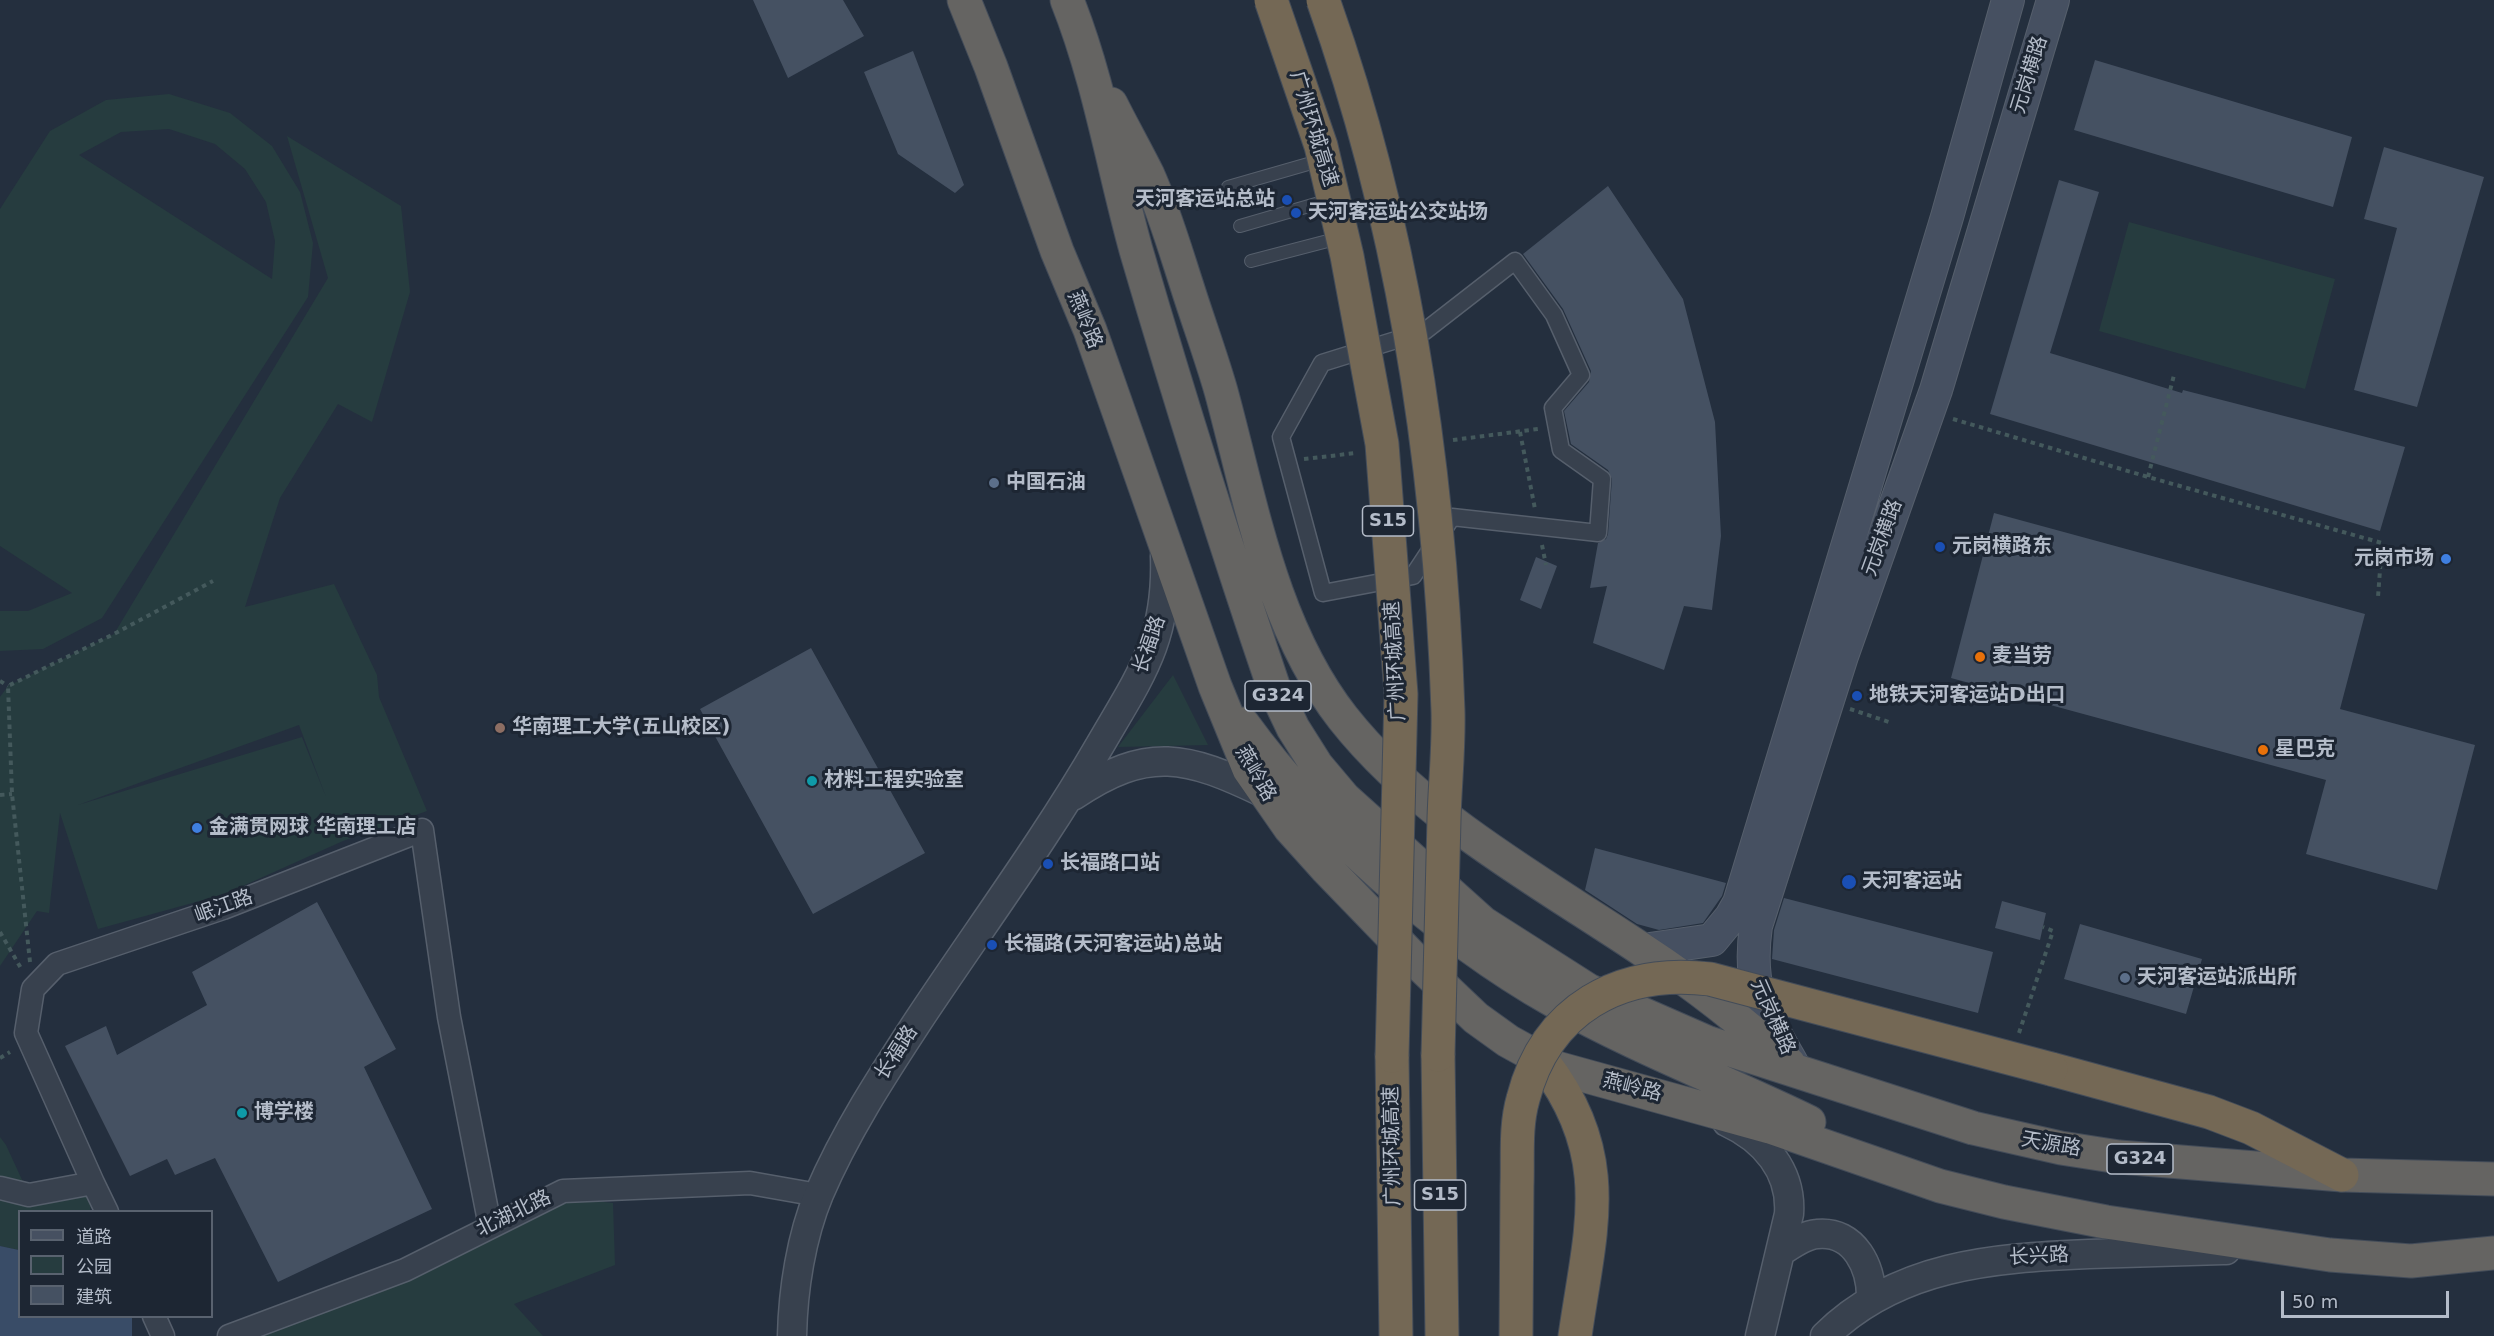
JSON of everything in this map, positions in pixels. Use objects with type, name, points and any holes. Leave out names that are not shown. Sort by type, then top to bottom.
[{"type":"highway","name":"燕岭路","points":[[964,0],[991,67],[1057,251],[1090,330],[1215,686],[1244,758],[1264,793],[1290,828],[1326,868],[1455,999],[1508,1041],[1544,1063],[1586,1077],[1770,1127],[1940,1186]]},
{"type":"highway","name":"G324","points":[[1067,0],[1090,65],[1137,252],[1253,627],[1274,688],[1293,728],[1317,766],[1344,798],[1429,877],[1483,923],[1533,957],[1588,990],[1640,1014],[1708,1043],[1797,1072]]},
{"type":"highway","name":"广州环城高速","points":[[1271,0],[1321,146],[1347,256],[1382,444],[1401,694],[1392,1056],[1396,1336]]},
{"type":"highway","name":"S15","points":[[1323,0],[1365,134],[1389,233],[1422,414],[1438,540],[1448,715],[1438,1055],[1442,1336]]},
{"type":"highway","name":"G324","points":[[1090,65],[1148,175],[1162,211],[1220,389],[1263,546],[1301,649],[1320,685],[1344,719],[1387,765],[1464,832],[1543,888],[1643,950],[1743,1022],[1797,1072]]},
{"type":"highway","points":[[1215,686],[1261,749],[1314,808],[1417,904],[1474,951],[1554,1001],[1597,1024],[1940,1186]]},
{"type":"highway","points":[[1516,1336],[1518,1141],[1522,1100],[1534,1066],[1553,1035],[1576,1011],[1605,993],[1640,980],[1657,978],[1710,980],[2209,1112],[2251,1128],[2342,1175]]},
{"type":"highway","points":[[1544,1063],[1558,1081],[1584,1138],[1593,1180],[1590,1240],[1575,1336]]},
{"type":"highway","name":"天源路","points":[[1797,1072],[1973,1128],[2050,1146],[2119,1157],[2342,1175],[2494,1179]]},
{"type":"highway","name":"G324","points":[[1940,1186],[2044,1211],[2273,1248],[2411,1261],[2494,1253]]},
{"type":"main road","name":"元岗横路","points":[[1797,1072],[1773,1030],[1757,991],[1752,973],[1755,926],[1750,905],[2008,0]]},
{"type":"main road","name":"元岗横路","points":[[1643,950],[1712,940],[1731,918],[1750,905],[1826,702],[1884,532],[1929,412],[2053,0]]},
{"type":"street","points":[[1515,261],[1554,315],[1581,375],[1553,408],[1561,450],[1602,479],[1598,533],[1452,517],[1413,576],[1323,593],[1281,437],[1322,363],[1425,331],[1515,261]]},
{"type":"street","name":"长福路","points":[[792,1336],[797,1281],[819,1195],[851,1131],[892,1060],[1069,799],[1137,685],[1149,658],[1167,592],[1165,545]]},
{"type":"street","name":"长福路","points":[[1069,799],[1102,777],[1135,765],[1167,760],[1194,763],[1264,793]]},
{"type":"street","name":"岷江路","points":[[33,990],[57,964],[223,908],[423,830],[449,1017],[489,1226]]},
{"type":"street","points":[[33,990],[26,1032],[106,1210]]},
{"type":"street","points":[[1681,1101],[1742,1129],[1759,1141],[1774,1158],[1783,1175],[1790,1199],[1760,1336]]},
{"type":"street","points":[[0,1188],[28,1195],[93,1183]]},
{"type":"street","name":"北湖北路","points":[[229,1336],[405,1270],[563,1191],[750,1183],[819,1195]]},
{"type":"street","points":[[1780,1252],[1800,1240],[1817,1234],[1836,1235],[1856,1248],[1865,1262],[1872,1282],[1871,1300]]},
{"type":"street","name":"长兴路","points":[[1825,1336],[1844,1317],[1871,1300],[1922,1276],[1952,1267],[1996,1259],[2273,1248]]},
{"type":"street","points":[[154,1318],[163,1336]]},
{"type":"lane","points":[[1228,187],[1334,156]]},
{"type":"lane","points":[[1240,226],[1346,195]]},
{"type":"lane","points":[[1251,261],[1356,234]]},
{"type":"path","points":[[2148,477],[2174,375]]},
{"type":"path","points":[[1929,412],[2382,543],[2378,597]]},
{"type":"path","points":[[1520,432],[1537,521]]},
{"type":"path","points":[[1542,543],[1546,565]]},
{"type":"path","points":[[8,686],[114,634],[213,581]]},
{"type":"path","points":[[0,681],[8,686]]},
{"type":"path","points":[[8,686],[12,794],[33,990]]},
{"type":"path","points":[[1826,702],[1892,723]]},
{"type":"path","points":[[0,795],[12,794]]},
{"type":"path","points":[[2019,1034],[2053,931],[2043,927]]},
{"type":"path","points":[[0,932],[33,990]]},
{"type":"green space","points":[[169,94],[230,113],[272,146],[300,192],[313,243],[308,297],[102,618],[43,649],[0,651],[0,611],[28,611],[72,593],[0,546],[0,209],[50,131],[106,100]],"holes":[[[169,129],[215,144],[245,169],[266,202],[275,241],[272,279],[79,155],[121,132]]]},
{"type":"green space","points":[[287,136],[401,206],[410,292],[372,422],[338,404],[280,498],[245,607],[334,584],[377,675],[379,697],[427,811],[343,841],[225,894],[98,929],[60,813],[49,913],[37,911],[0,966],[0,697],[8,686],[114,634],[328,278]],"holes":[[[299,725],[326,797],[302,737],[78,805]]]},
{"type":"green space","points":[[2129,222],[2335,279],[2305,389],[2099,331]]},
{"type":"green space","points":[[1173,675],[1208,745],[1118,747]]},
{"type":"green space","points":[[0,1137],[29,1195],[93,1183],[90,1210],[18,1210],[18,1250],[0,1246]]},
{"type":"green space","points":[[552,1196],[613,1203],[615,1265],[514,1304],[543,1336],[229,1336]]},
{"type":"water","points":[[0,1246],[18,1250],[18,1318],[132,1318],[132,1336],[0,1336]]},
{"type":"building","points":[[753,0],[843,0],[864,36],[788,78]]},
{"type":"building","points":[[913,51],[964,185],[955,193],[898,154],[864,72]]},
{"type":"building","points":[[2095,60],[2352,137],[2333,207],[2074,130]]},
{"type":"building","points":[[2384,147],[2484,177],[2417,407],[2354,390],[2397,228],[2364,219]]},
{"type":"building","points":[[2059,180],[2099,192],[2050,353],[2182,393],[2183,390],[2405,447],[2380,531],[1990,414]]},
{"type":"building","points":[[1608,186],[1683,299],[1715,422],[1721,536],[1712,610],[1684,606],[1664,670],[1593,643],[1607,586],[1590,588],[1598,543],[1606,539],[1608,534],[1612,479],[1608,470],[1571,444],[1564,411],[1589,382],[1591,371],[1563,309],[1523,254]]},
{"type":"building","points":[[1994,513],[2365,614],[2340,709],[2475,745],[2437,890],[2306,854],[2326,780],[1951,678]]},
{"type":"building","points":[[1536,557],[1557,566],[1541,609],[1520,600]]},
{"type":"building","name":"材料工程实验室","points":[[811,648],[925,853],[813,914],[700,709]]},
{"type":"building","points":[[1595,848],[1726,883],[1722,896],[1703,923],[1659,930],[1637,924],[1585,890]]},
{"type":"building","points":[[1784,898],[1993,952],[1978,1013],[1772,959],[1774,930]]},
{"type":"building","points":[[2002,901],[2046,913],[2040,940],[1995,928]]},
{"type":"building","name":"博学楼","points":[[317,902],[396,1049],[364,1067],[432,1209],[278,1282],[215,1158],[175,1175],[167,1159],[130,1176],[65,1046],[106,1026],[117,1055],[207,1005],[192,972]]},
{"type":"building","points":[[2080,924],[2202,959],[2186,1014],[2064,979]]},
{"type":"place","name":"天河客运站总站","points":[[1287,200]]},
{"type":"place","name":"天河客运站公交站场","points":[[1296,213]]},
{"type":"place","name":"中国石油","points":[[994,483]]},
{"type":"place","name":"元岗横路东","points":[[1940,547]]},
{"type":"place","name":"元岗市场","points":[[2446,559]]},
{"type":"place","name":"麦当劳","points":[[1980,657]]},
{"type":"place","name":"地铁天河客运站D出口","points":[[1857,696]]},
{"type":"place","name":"华南理工大学(五山校区)","points":[[500,728]]},
{"type":"place","name":"星巴克","points":[[2263,750]]},
{"type":"place","name":"材料工程实验室","points":[[812,781]]},
{"type":"place","name":"金满贯网球 华南理工店","points":[[197,828]]},
{"type":"place","name":"长福路口站","points":[[1048,864]]},
{"type":"place","name":"天河客运站","points":[[1849,882]]},
{"type":"place","name":"长福路(天河客运站)总站","points":[[992,945]]},
{"type":"place","name":"天河客运站派出所","points":[[2125,978]]},
{"type":"place","name":"博学楼","points":[[242,1113]]}]
